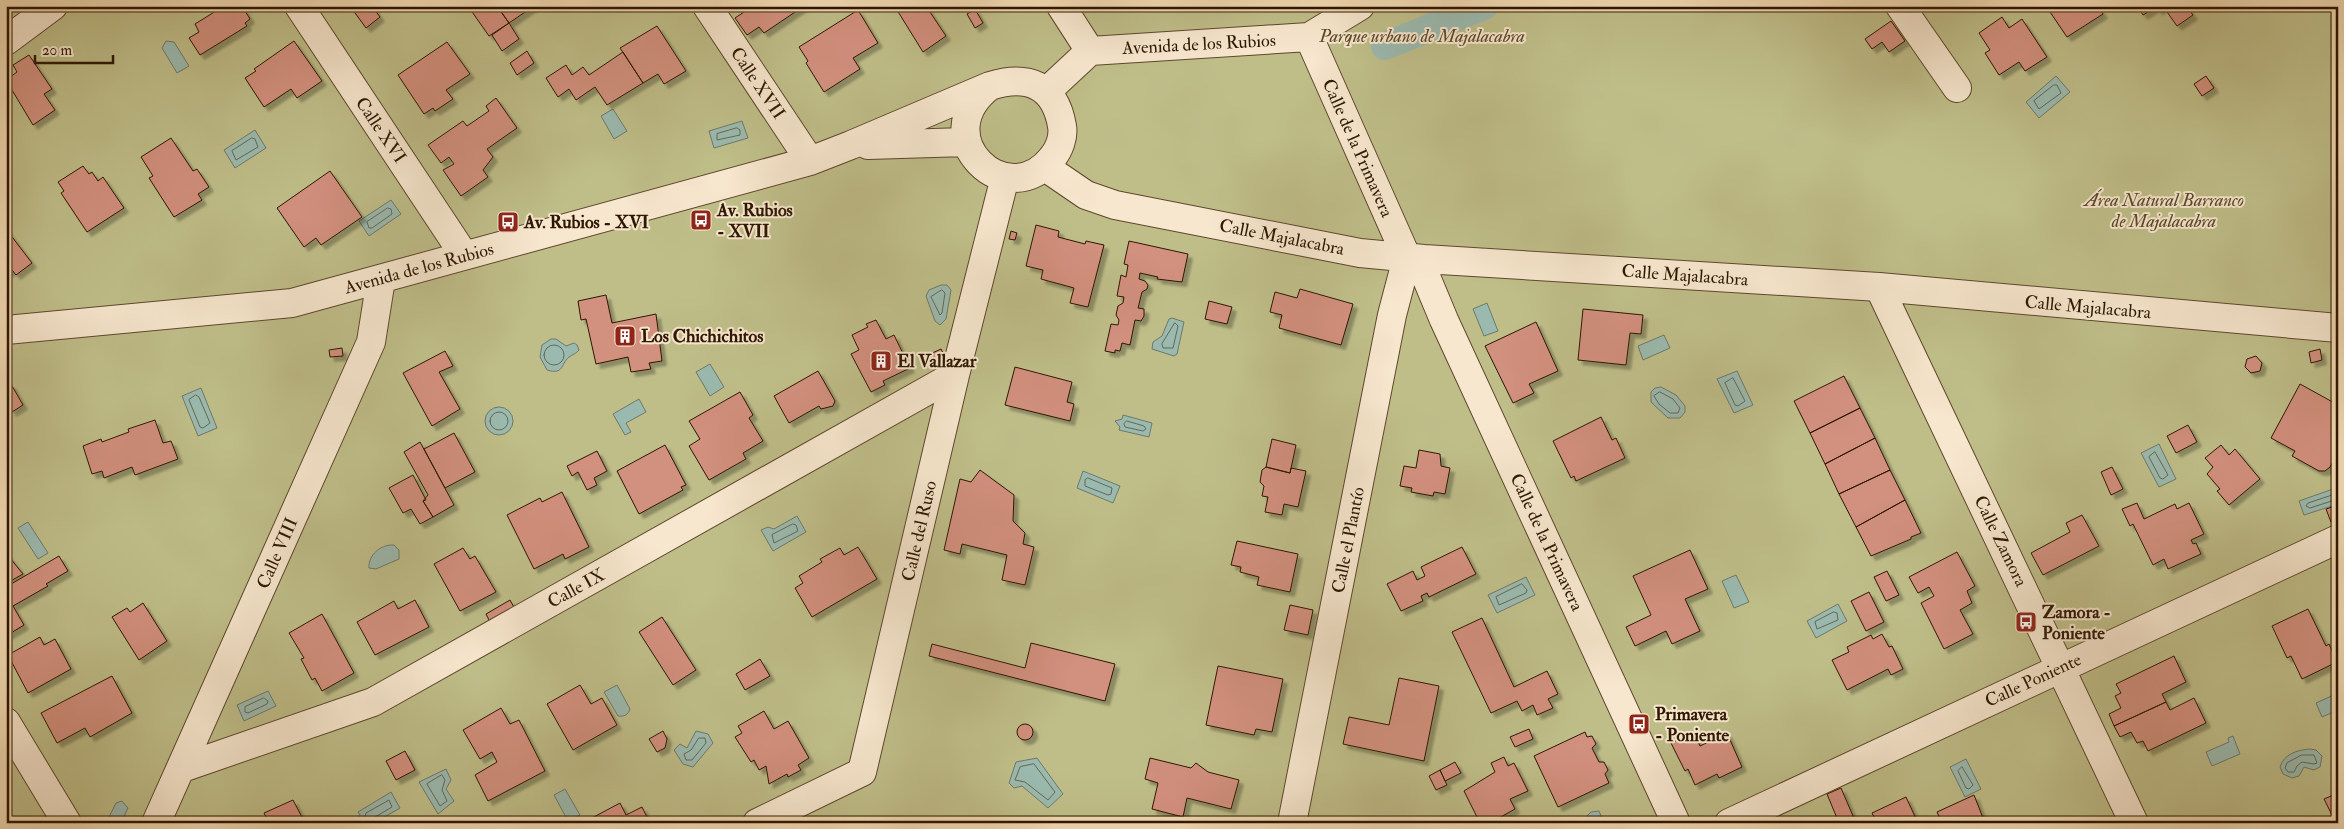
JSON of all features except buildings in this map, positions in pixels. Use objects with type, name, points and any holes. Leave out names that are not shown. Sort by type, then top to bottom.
[{"type":"street","points":[[6,41],[53,6]]},
{"type":"street","name":"Calle XVI","points":[[299,6],[464,255]]},
{"type":"street","name":"Calle XVII","points":[[707,6],[810,160]]},
{"type":"street","points":[[990,86],[977,96],[968,110],[964,126],[966,142],[974,158],[988,171],[1004,177],[1026,177],[1045,167],[1058,151],[1063,130],[1059,109],[1046,92],[1090,50],[1062,6]]},
{"type":"street","name":"Avenida de los Rubios","points":[[1090,50],[1309,37],[1360,6]]},
{"type":"street","points":[[1900,6],[1957,88]]},
{"type":"street","name":"Calle de la Primavera","points":[[1309,37],[1424,272],[1444,320],[1676,823]]},
{"type":"street","name":"Avenida de los Rubios","points":[[6,330],[292,303],[810,160],[852,145],[990,86],[1009,80],[1029,82],[1046,92]]},
{"type":"street","name":"Avenida de los Rubios","points":[[852,145],[966,142]]},
{"type":"street","name":"Calle Majalacabra","points":[[1045,167],[1086,195],[1115,205],[1360,253],[1879,287],[2338,328]]},
{"type":"street","name":"Calle del Ruso","points":[[757,823],[797,814],[862,772],[955,375],[1004,177]]},
{"type":"street","name":"Calle el Plantío","points":[[1292,823],[1392,315],[1416,258]]},
{"type":"street","name":"Calle VIII","points":[[156,823],[371,342],[381,279]]},
{"type":"street","name":"Calle Zamora","points":[[1879,287],[2134,823]]},
{"type":"street","name":"Calle IX","points":[[182,768],[372,702],[955,375]]},
{"type":"street","name":"Calle Poniente","points":[[1729,823],[2338,539]]},
{"type":"street","points":[[6,722],[67,823]]},
{"type":"green space","points":[[6,6],[2338,6],[2338,823],[6,823]]},
{"type":"water","points":[[166,41],[174,42],[189,66],[177,73],[162,48]]},
{"type":"water","points":[[2056,76],[2070,92],[2039,118],[2026,102]]},
{"type":"water","points":[[613,109],[627,131],[614,139],[601,116]]},
{"type":"water","points":[[742,121],[748,138],[714,148],[709,131]]},
{"type":"water","points":[[255,130],[266,148],[235,168],[224,150]]},
{"type":"water","points":[[391,200],[401,214],[369,236],[359,221]]},
{"type":"water","points":[[941,285],[947,285],[951,290],[946,319],[940,325],[935,321],[926,296],[929,290]]},
{"type":"water","points":[[1487,303],[1498,331],[1484,336],[1473,309]]},
{"type":"water","points":[[1172,318],[1184,322],[1177,354],[1174,356],[1152,349],[1153,342],[1162,336],[1169,319]]},
{"type":"water","points":[[1664,335],[1670,348],[1643,360],[1638,346]]},
{"type":"water","points":[[551,339],[556,339],[566,346],[574,343],[579,350],[569,357],[561,368],[556,371],[547,370],[540,357],[542,345]]},
{"type":"water","points":[[710,364],[724,387],[710,396],[696,372]]},
{"type":"water","points":[[1737,371],[1753,405],[1734,413],[1717,379]]},
{"type":"water","points":[[1661,387],[1676,395],[1685,406],[1685,412],[1680,418],[1668,418],[1651,402],[1651,392],[1655,388]]},
{"type":"water","points":[[201,388],[217,428],[198,436],[182,396]]},
{"type":"water","points":[[639,399],[646,412],[626,423],[631,432],[625,435],[613,414]]},
{"type":"water","points":[[499,407],[509,411],[513,421],[509,431],[499,435],[489,431],[485,421],[489,411]]},
{"type":"water","points":[[1123,415],[1152,423],[1149,437],[1119,430],[1120,427],[1115,421],[1122,419]]},
{"type":"water","points":[[2159,444],[2176,479],[2159,487],[2141,453]]},
{"type":"water","points":[[1083,471],[1120,486],[1113,503],[1077,488]]},
{"type":"water","points":[[2336,488],[2338,504],[2304,515],[2299,501]]},
{"type":"water","points":[[797,516],[806,532],[773,551],[761,530],[768,527],[774,529]]},
{"type":"water","points":[[28,522],[48,553],[38,559],[18,528]]},
{"type":"water","points":[[394,545],[399,550],[399,559],[376,569],[369,568],[369,563],[376,551],[384,546]]},
{"type":"water","points":[[1736,575],[1749,602],[1734,608],[1722,581]]},
{"type":"water","points":[[1526,577],[1535,595],[1497,613],[1488,595]]},
{"type":"water","points":[[1838,604],[1847,621],[1816,638],[1807,621]]},
{"type":"water","points":[[617,685],[630,709],[627,714],[622,716],[618,716],[604,692]]},
{"type":"water","points":[[268,691],[276,706],[244,721],[237,705]]},
{"type":"water","points":[[2338,693],[2338,710],[2322,717],[2316,703]]},
{"type":"water","points":[[696,731],[708,734],[713,743],[693,767],[683,764],[674,750],[680,744],[687,748]]},
{"type":"water","points":[[2233,736],[2240,754],[2212,766],[2206,752],[2229,742],[2228,738]]},
{"type":"water","points":[[2300,750],[2316,750],[2322,756],[2320,767],[2314,770],[2304,767],[2299,776],[2292,778],[2283,774],[2280,767],[2288,756]]},
{"type":"water","points":[[1037,758],[1063,794],[1048,808],[1022,786],[1014,788],[1009,783],[1016,762]]},
{"type":"water","points":[[1966,759],[1981,789],[1965,797],[1950,767]]},
{"type":"water","points":[[446,769],[451,780],[446,789],[454,801],[438,814],[419,782]]},
{"type":"water","points":[[565,789],[580,815],[568,821],[554,795]]},
{"type":"water","points":[[391,792],[400,808],[374,823],[358,822],[360,815],[358,812]]},
{"type":"water","points":[[122,801],[128,808],[121,823],[106,823],[116,803]]},
{"type":"water","points":[[1599,811],[1604,823],[1587,823],[1585,818],[1591,812]]},
{"type":"waterway","points":[[1385,46],[1484,6]]},
{"type":"place","name":"Av. Rubios - XVII","points":[[701,220]]},
{"type":"place","name":"Av. Rubios - XVI","points":[[508,222]]},
{"type":"place","name":"Los Chichichitos","points":[[625,336]]},
{"type":"place","name":"El Vallazar","points":[[881,361]]},
{"type":"place","name":"Zamora - Poniente","points":[[2026,622]]},
{"type":"place","name":"Primavera - Poniente","points":[[1639,724]]},
{"type":"park label","name":"Parque urbano de Majalacabra","points":[[1422,36]]},
{"type":"park label","name":"Área Natural Barranco de Majalacabra","points":[[2164,210]]}]
